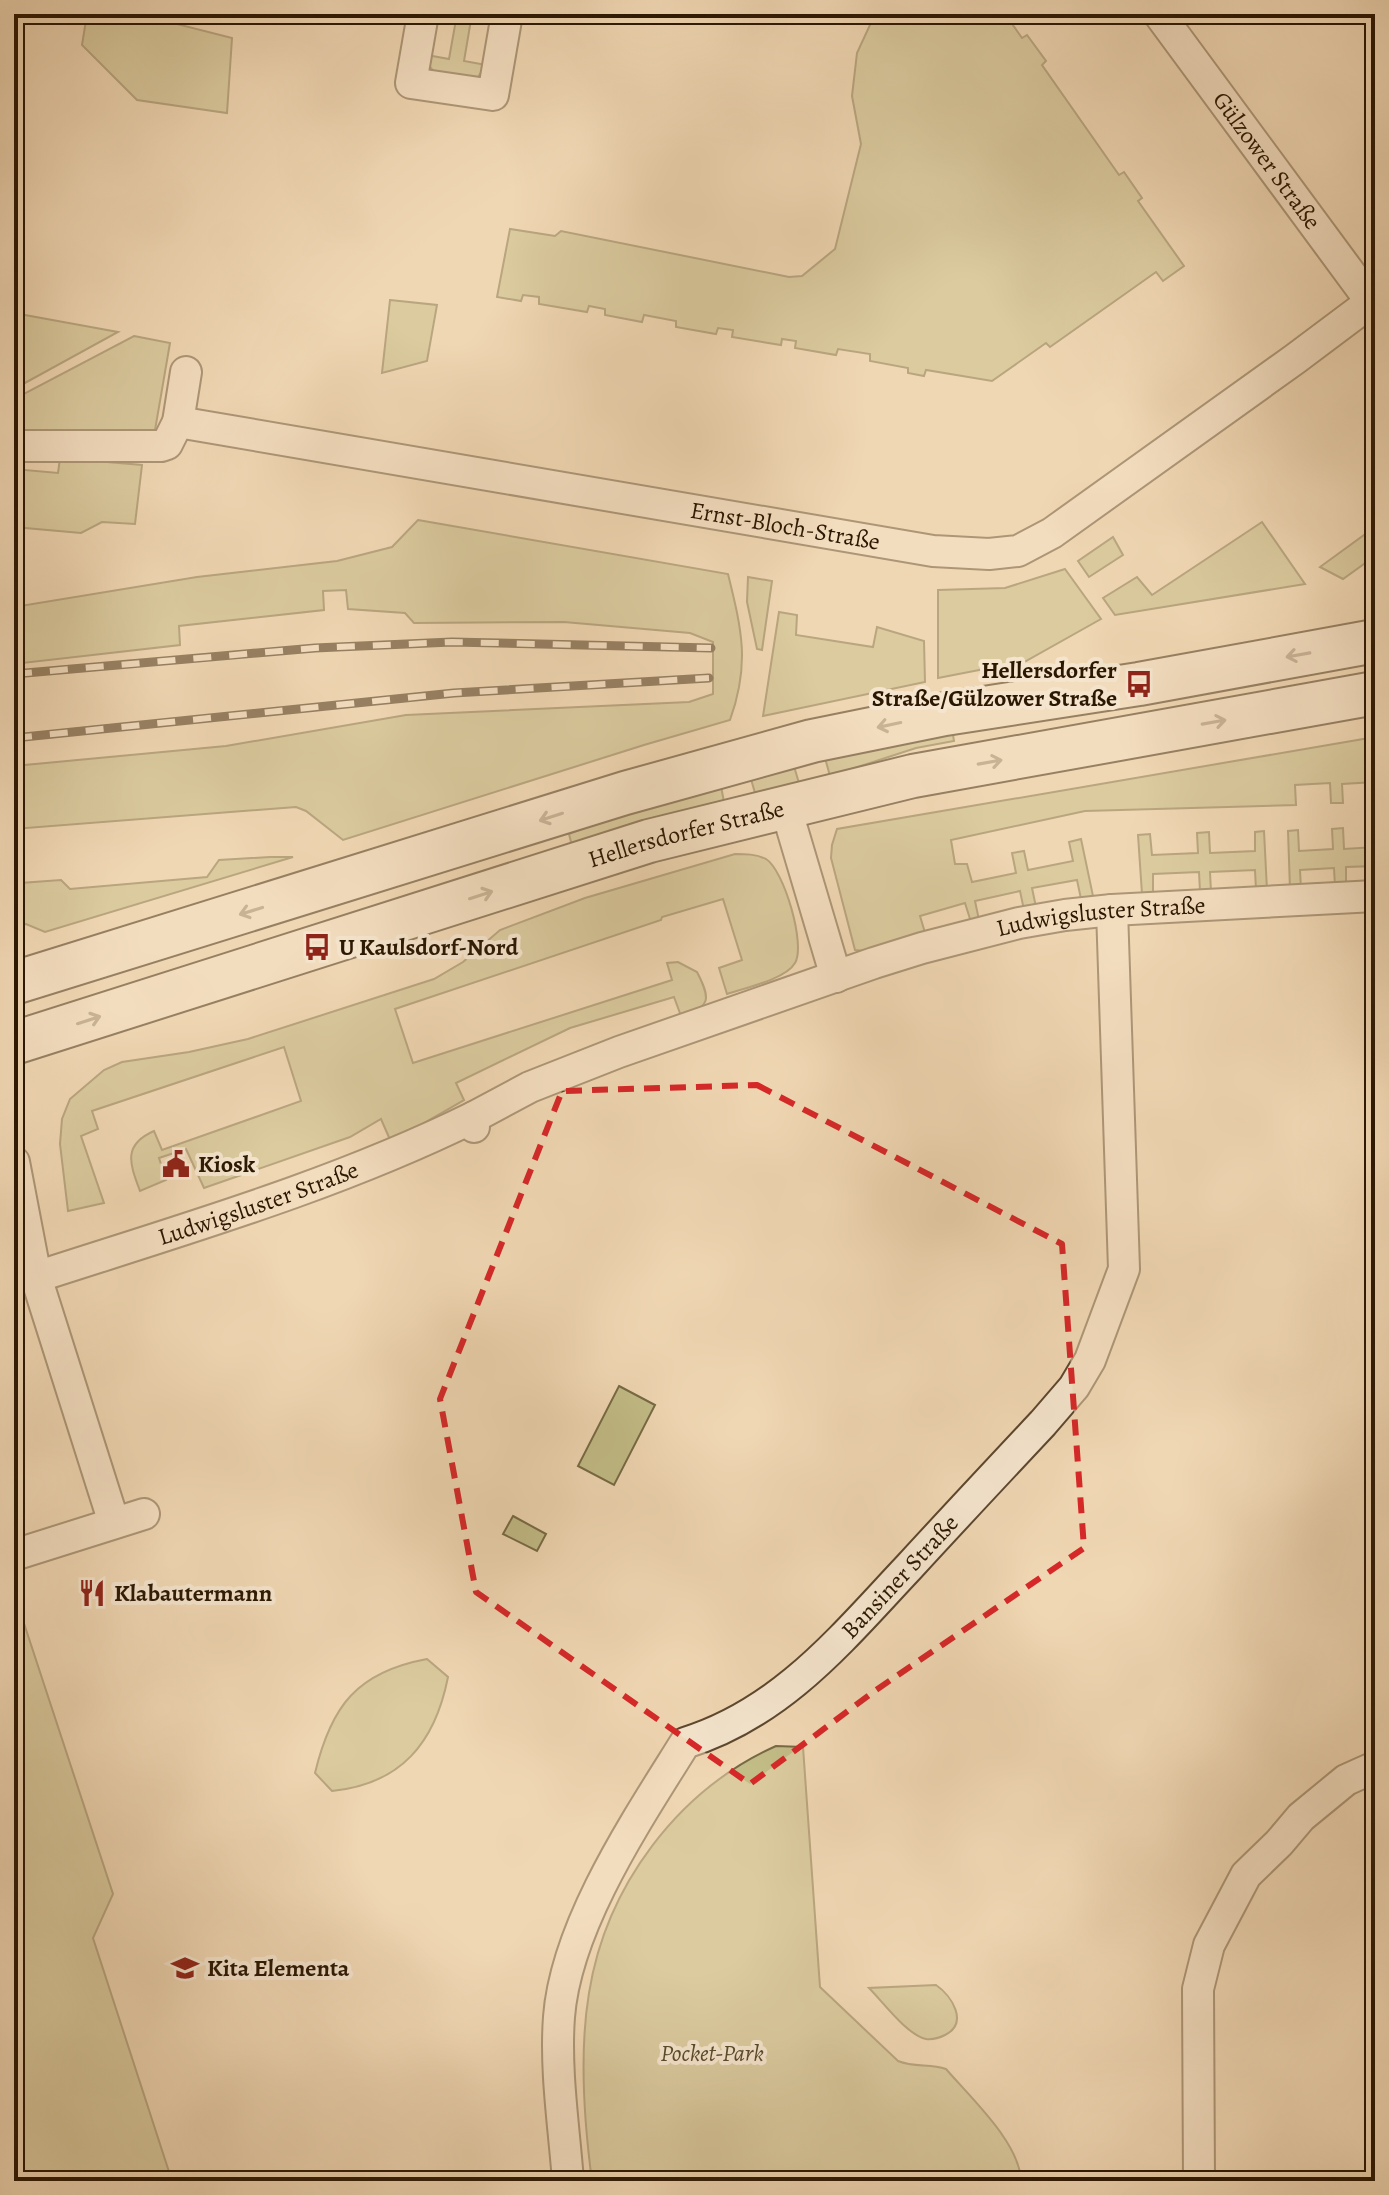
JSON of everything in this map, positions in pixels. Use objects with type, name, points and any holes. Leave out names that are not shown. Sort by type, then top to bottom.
[{"type":"main road","points":[[14,983],[625,793],[812,741],[945,714],[1139,684],[1375,641]]},
{"type":"main road","name":"Hellersdorfer Straße","points":[[14,1043],[649,841],[785,805],[913,776],[1375,693]]},
{"type":"street","points":[[423,14],[411,83],[493,95],[507,14]]},
{"type":"street","name":"Gülzower Straße","points":[[1159,14],[1373,304]]},
{"type":"street","name":"Ernst-Bloch-Straße","points":[[178,422],[933,551],[989,554],[1018,551],[1052,533],[1373,304]]},
{"type":"street","points":[[14,446],[161,446],[172,439],[178,422],[186,372]]},
{"type":"street","points":[[785,805],[836,977]]},
{"type":"street","name":"Ludwigsluster Straße","points":[[36,1277],[258,1206],[474,1122],[530,1087],[619,1052],[922,948],[1019,923],[1065,915],[1375,896]]},
{"type":"street","name":"Bansiner Straße","points":[[568,2181],[559,2068],[559,2016],[569,1965],[600,1890],[634,1824],[685,1743],[715,1734],[779,1696],[834,1650],[1074,1387],[1098,1343],[1124,1269],[1112,910]]},
{"type":"street","points":[[14,1162],[36,1277],[114,1523]]},
{"type":"street","points":[[14,1555],[144,1514]]},
{"type":"street","points":[[1199,2181],[1198,1989],[1209,1945],[1246,1875],[1301,1817],[1346,1780],[1375,1767]]},
{"type":"highlighted area","points":[[757,1085],[1062,1244],[1084,1548],[876,1690],[750,1784],[476,1592],[440,1399],[562,1091]]},
{"type":"green space","points":[[87,14],[154,14],[157,19],[232,38],[227,113],[137,100],[82,45]]},
{"type":"green space","points":[[457,14],[472,14],[464,61],[486,65],[478,77],[471,80],[437,75],[429,66],[427,55],[449,59]]},
{"type":"green space","points":[[875,14],[1005,14],[1022,38],[1027,35],[1046,61],[1042,65],[1119,175],[1124,172],[1142,198],[1138,201],[1184,266],[1163,281],[1156,272],[1050,347],[1046,343],[992,381],[926,370],[924,376],[908,373],[908,368],[870,361],[870,354],[838,349],[836,355],[795,348],[796,341],[782,339],[781,345],[732,337],[733,330],[718,328],[716,334],[676,327],[676,321],[644,315],[642,322],[605,315],[605,309],[589,306],[587,312],[539,304],[539,297],[523,295],[521,301],[497,297],[510,229],[555,236],[561,231],[789,277],[802,276],[835,249],[861,144],[852,96],[857,53]]},
{"type":"green space","points":[[390,300],[437,305],[427,361],[382,373]]},
{"type":"green space","points":[[14,313],[118,332],[14,389]]},
{"type":"green space","points":[[134,336],[170,343],[154,436],[14,437],[14,399]]},
{"type":"green space","points":[[60,458],[142,465],[135,524],[102,522],[81,533],[14,527],[14,469],[58,473]]},
{"type":"green space","points":[[418,520],[728,574],[742,647],[740,682],[730,720],[343,840],[306,811],[296,807],[14,829],[14,766],[226,746],[406,715],[689,702],[713,694],[713,642],[690,633],[564,622],[414,623],[405,613],[348,609],[346,590],[323,591],[324,610],[179,626],[180,645],[14,664],[14,607],[197,577],[337,561],[392,547]]},
{"type":"green space","points":[[1262,522],[1305,584],[1115,615],[1103,598],[1137,577],[1152,595]]},
{"type":"green space","points":[[1375,527],[1375,556],[1343,579],[1320,567]]},
{"type":"green space","points":[[1113,537],[1123,555],[1089,577],[1078,561]]},
{"type":"green space","points":[[1065,569],[1101,619],[1026,661],[938,678],[938,590],[1005,588]]},
{"type":"green space","points":[[748,577],[772,581],[762,650],[757,649],[747,602]]},
{"type":"green space","points":[[779,612],[797,615],[796,635],[873,647],[877,627],[924,641],[925,682],[763,716]]},
{"type":"green space","points":[[952,729],[954,741],[916,748],[830,776],[825,758]]},
{"type":"green space","points":[[1375,737],[1375,782],[1342,784],[1343,803],[1331,803],[1330,783],[1295,785],[1296,805],[1085,811],[951,840],[955,864],[967,864],[972,882],[1016,873],[1012,853],[1024,851],[1028,870],[1073,861],[1069,842],[1081,839],[1093,896],[1081,899],[1077,880],[1032,888],[1036,907],[1024,910],[1020,891],[975,901],[979,920],[971,922],[965,903],[920,916],[926,936],[865,951],[855,950],[831,858],[837,829]]},
{"type":"green space","points":[[793,763],[799,783],[755,793],[749,772]]},
{"type":"green space","points":[[720,781],[724,802],[572,846],[569,834],[644,802]]},
{"type":"green space","points":[[1343,828],[1344,849],[1375,847],[1375,866],[1346,867],[1346,887],[1335,887],[1334,868],[1300,870],[1301,889],[1290,889],[1288,831],[1298,830],[1299,851],[1333,849],[1332,829]]},
{"type":"green space","points":[[1264,831],[1267,890],[1256,890],[1255,870],[1210,872],[1211,892],[1200,892],[1199,872],[1153,874],[1153,894],[1142,894],[1138,835],[1150,834],[1152,855],[1198,853],[1197,833],[1209,832],[1210,853],[1255,851],[1255,832]]},
{"type":"green space","points":[[735,854],[766,859],[780,877],[786,892],[795,925],[798,954],[795,963],[783,974],[727,994],[719,968],[742,960],[723,899],[662,917],[661,920],[395,1009],[413,1063],[672,980],[667,963],[678,962],[697,972],[706,995],[706,1001],[698,1009],[681,1016],[674,997],[570,1028],[456,1083],[464,1100],[391,1142],[381,1119],[350,1137],[204,1188],[186,1149],[159,1158],[166,1180],[140,1191],[131,1156],[137,1142],[144,1136],[154,1131],[162,1150],[301,1101],[284,1047],[92,1111],[98,1129],[81,1136],[104,1203],[68,1211],[60,1144],[62,1119],[70,1099],[104,1070],[122,1062],[248,1039],[434,979],[463,962],[500,930],[585,898]]},
{"type":"green space","points":[[293,857],[45,932],[26,924],[14,927],[14,888],[20,883],[61,880],[70,889],[207,877],[219,860]]},
{"type":"green space","points":[[619,1386],[655,1405],[614,1485],[578,1466]]},
{"type":"green space","points":[[513,1516],[546,1534],[537,1551],[503,1534]]},
{"type":"green space","points":[[14,1593],[113,1894],[93,1938],[172,2181],[14,2181]]},
{"type":"green space","points":[[427,1659],[448,1677],[434,1722],[424,1740],[396,1769],[377,1780],[332,1791],[315,1773],[329,1729],[339,1711],[365,1683],[382,1673]]},
{"type":"green space","name":"Pocket-Park","points":[[776,1746],[803,1747],[820,1987],[898,2061],[946,2069],[1003,2137],[1019,2166],[1021,2181],[592,2181],[585,2111],[584,2039],[589,1993],[598,1953],[612,1915],[630,1879],[678,1815],[708,1788]]},
{"type":"green space","points":[[936,1985],[952,2002],[957,2017],[952,2030],[931,2039],[911,2031],[869,1988]]},
{"type":"railway","points":[[14,674],[315,648],[452,642],[711,648]]},
{"type":"railway","points":[[14,738],[454,693],[709,678]]},
{"type":"place","name":"Hellersdorfer Straße/Gülzower Straße","points":[[1139,684]]},
{"type":"place","name":"U Kaulsdorf-Nord","points":[[317,947]]},
{"type":"place","name":"Kiosk","points":[[176,1164]]},
{"type":"place","name":"Klabautermann","points":[[92,1593]]},
{"type":"place","name":"Kita Elementa","points":[[185,1968]]}]
